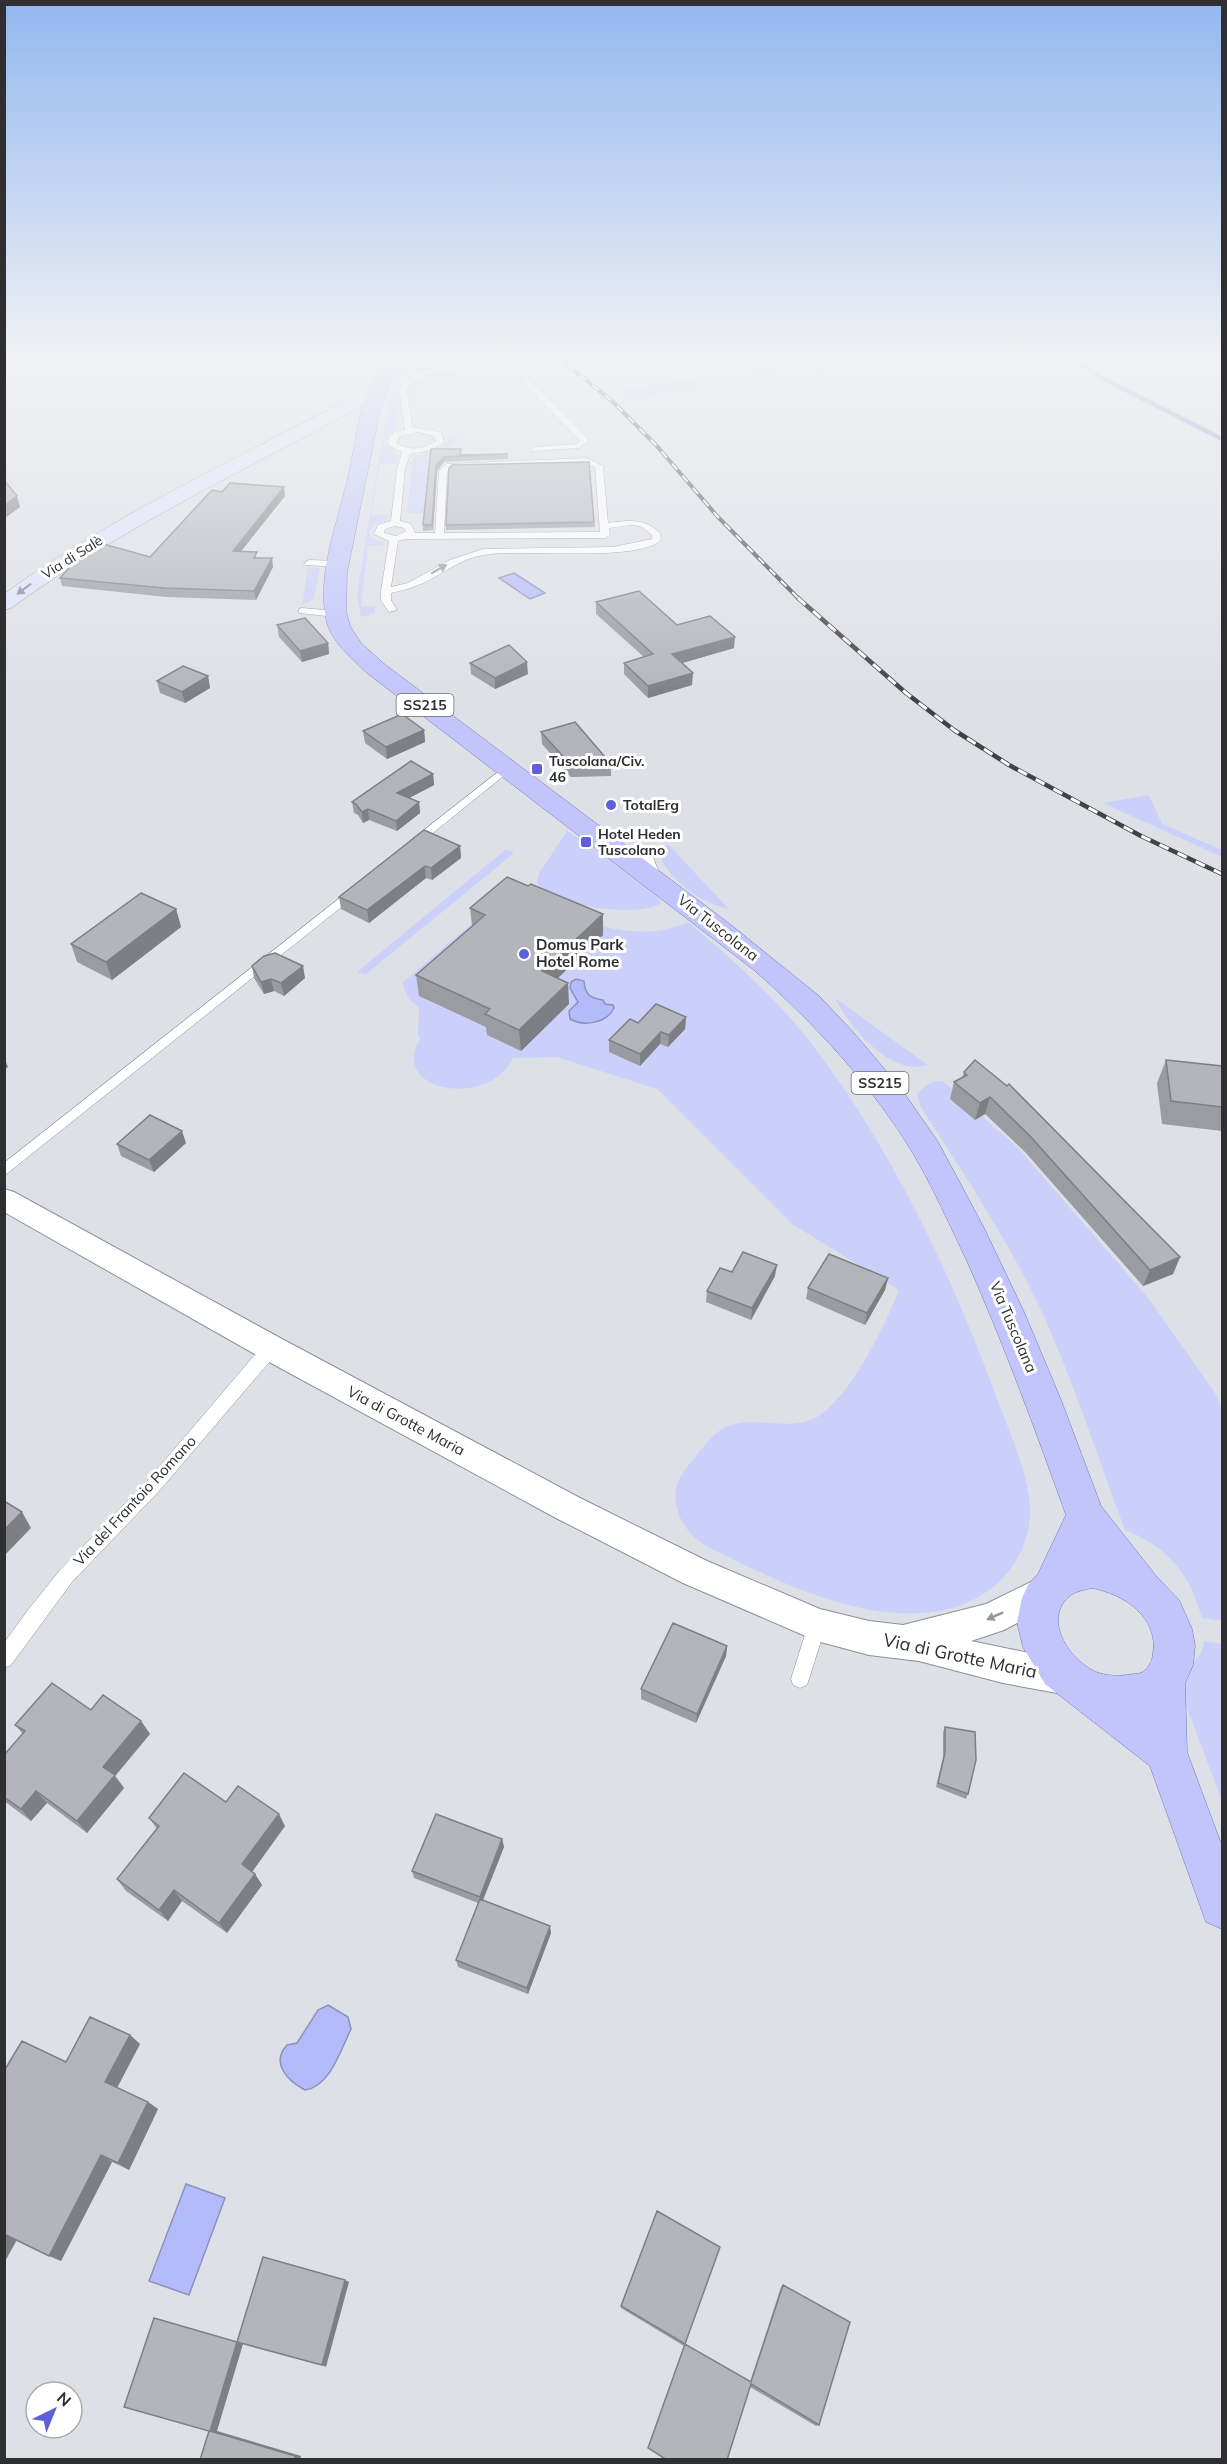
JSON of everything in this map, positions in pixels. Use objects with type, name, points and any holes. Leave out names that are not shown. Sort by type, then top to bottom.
[{"type":"main road","name":"Via di Salè","points":[[4,604],[67,566],[126,525],[230,470]]},
{"type":"main road","name":"Via Tuscolana","points":[[354,470],[338,564],[336,614],[343,634],[363,657],[651,867],[809,1003],[844,1040],[904,1115],[947,1186],[994,1283],[1043,1400],[1085,1515],[1142,1589]]},
{"type":"main road","points":[[1085,1515],[1037,1611],[1039,1637],[1052,1662],[1166,1752]]},
{"type":"main road","points":[[1051,1585],[1072,1574],[1092,1570],[1118,1575],[1142,1589],[1162,1609],[1173,1633],[1174,1658],[1164,1679],[1166,1752],[1222,1906]]},
{"type":"main road","points":[[1078,1684],[1117,1698],[1144,1693],[1164,1679]]},
{"type":"street","name":"Via di Grotte Maria","points":[[4,1199],[272,1348],[606,1528],[695,1572],[817,1625],[869,1638],[903,1642],[1078,1684]]},
{"type":"street","points":[[903,1642],[992,1619],[1051,1585]]},
{"type":"lane","points":[[395,523],[401,470]]},
{"type":"lane","points":[[438,535],[444,470]]},
{"type":"lane","points":[[599,470],[604,530],[613,550]]},
{"type":"lane","points":[[386,591],[411,585],[453,562],[483,552],[613,550],[651,543],[656,540],[657,535],[647,525],[641,523],[604,530],[527,537],[438,535],[394,538],[384,537],[378,531],[385,525],[395,523],[410,527],[411,532],[406,536]]},
{"type":"lane","points":[[392,610],[386,600],[386,591],[394,538]]},
{"type":"lane","points":[[309,563],[338,564]]},
{"type":"lane","points":[[302,611],[336,614]]},
{"type":"lane","points":[[405,850],[520,773]]},
{"type":"lane","points":[[4,1171],[368,880]]},
{"type":"lane","name":"Via del Frantoio Romano","points":[[4,1659],[66,1576],[154,1485],[272,1348]]},
{"type":"lane","points":[[800,1678],[817,1625]]},
{"type":"shaded area","points":[[379,470],[371,515],[388,515],[387,520],[374,525],[369,532],[371,537],[382,542],[383,545],[368,546],[361,606],[375,606],[375,613],[361,617],[357,597],[359,580]]},
{"type":"shaded area","points":[[411,470],[429,470],[425,513],[407,513]]},
{"type":"shaded area","points":[[308,567],[320,568],[314,599],[302,605]]},
{"type":"shaded area","points":[[514,573],[545,593],[530,599],[499,578]]},
{"type":"shaded area","points":[[1149,795],[1162,824],[1222,850],[1222,857],[1103,803]]},
{"type":"shaded area","points":[[567,831],[635,877],[661,903],[635,910],[596,908],[576,904],[545,891],[537,882],[539,873]]},
{"type":"shaded area","points":[[668,844],[729,909],[696,895],[677,880],[662,861],[658,851]]},
{"type":"shaded area","points":[[505,850],[512,851],[513,854],[366,974],[357,972]]},
{"type":"shaded area","points":[[510,891],[574,918],[620,930],[643,932],[666,929],[688,922],[755,981],[815,1048],[871,1131],[920,1219],[962,1310],[1019,1457],[1029,1497],[1030,1520],[1026,1538],[1019,1555],[1003,1578],[977,1598],[945,1610],[923,1613],[875,1611],[828,1599],[782,1582],[713,1550],[693,1536],[680,1518],[675,1496],[685,1469],[699,1452],[711,1438],[726,1427],[749,1422],[798,1423],[820,1415],[832,1405],[856,1375],[876,1340],[899,1290],[792,1224],[657,1089],[557,1057],[513,1058],[501,1074],[484,1084],[464,1088],[445,1087],[428,1081],[417,1071],[414,1056],[421,1038],[418,1036],[419,1008],[409,999],[402,983]],"holes":[[[576,979],[590,996],[609,1004],[593,1023],[578,1023],[569,1011],[578,1002],[570,988],[571,982]]]},
{"type":"shaded area","points":[[576,979],[584,981],[587,993],[592,997],[603,1000],[605,1004],[613,1005],[611,1013],[595,1022],[582,1023],[570,1019],[569,1011],[578,1002],[570,988],[571,982]]},
{"type":"shaded area","points":[[835,998],[928,1065],[914,1067],[900,1064],[886,1057],[861,1036]]},
{"type":"shaded area","points":[[942,1081],[959,1094],[951,1099],[975,1120],[982,1116],[1019,1149],[1149,1299],[1213,1390],[1222,1408],[1222,1621],[1202,1618],[1191,1588],[1175,1564],[1153,1545],[1125,1530],[1067,1373],[1033,1293],[988,1212],[922,1109],[917,1096],[927,1085]]},
{"type":"shaded area","points":[[1204,1641],[1222,1644],[1222,1801],[1174,1673],[1198,1657]]},
{"type":"shaded area","points":[[328,2005],[348,2017],[351,2029],[328,2075],[314,2087],[305,2090],[287,2077],[280,2058],[287,2045],[297,2043],[318,2010]]},
{"type":"shaded area","points":[[186,2184],[225,2198],[189,2295],[149,2281]]},
{"type":"building","points":[[429,470],[436,470],[432,525],[423,525]]},
{"type":"building","points":[[449,470],[590,470],[594,522],[446,525]]},
{"type":"building","points":[[4,480],[17,496],[4,506]]},
{"type":"building","points":[[230,483],[284,487],[233,551],[257,552],[254,558],[272,558],[254,591],[164,588],[60,578],[79,557],[100,543],[150,557],[212,490],[222,492]]},
{"type":"building","points":[[639,591],[677,625],[710,616],[735,637],[672,654],[693,673],[648,686],[624,663],[653,654],[596,602]]},
{"type":"building","points":[[305,618],[328,643],[300,651],[277,625]]},
{"type":"building","points":[[509,645],[527,662],[495,678],[470,663]]},
{"type":"building","points":[[183,666],[208,676],[182,692],[157,681]]},
{"type":"building","points":[[402,714],[424,730],[386,747],[363,731]]},
{"type":"building","points":[[575,722],[611,764],[571,765],[541,732]]},
{"type":"building","points":[[411,761],[433,774],[397,793],[419,802],[396,821],[368,809],[362,812],[352,802]]},
{"type":"building","points":[[424,830],[460,846],[431,868],[425,866],[367,910],[339,897]]},
{"type":"building","points":[[507,877],[528,886],[531,884],[603,914],[542,971],[568,983],[519,1030],[485,1014],[490,1009],[416,975],[485,915],[470,908]]},
{"type":"building","points":[[141,893],[176,909],[106,962],[71,944]]},
{"type":"building","points":[[275,953],[303,966],[281,983],[271,979],[261,982],[252,966],[264,956]]},
{"type":"building","points":[[656,1004],[686,1017],[669,1035],[661,1032],[640,1054],[609,1040],[630,1019],[638,1023]]},
{"type":"building","points":[[975,1060],[1007,1086],[1009,1084],[1180,1257],[1150,1270],[1030,1136],[990,1097],[980,1103],[954,1082],[967,1075],[964,1072]]},
{"type":"building","points":[[1166,1060],[1222,1066],[1222,1107],[1171,1101]]},
{"type":"building","points":[[150,1115],[182,1131],[149,1160],[117,1144]]},
{"type":"building","points":[[743,1252],[777,1265],[752,1308],[707,1291],[720,1268],[732,1272]]},
{"type":"building","points":[[829,1254],[888,1278],[867,1313],[808,1288]]},
{"type":"building","points":[[4,1501],[22,1512],[4,1530]]},
{"type":"building","points":[[673,1623],[727,1646],[697,1714],[641,1689]]},
{"type":"building","points":[[52,1683],[91,1710],[103,1695],[141,1721],[103,1767],[115,1775],[77,1821],[36,1791],[21,1809],[4,1797],[4,1755],[25,1731],[15,1725]]},
{"type":"building","points":[[945,1727],[975,1732],[976,1760],[968,1794],[938,1783],[945,1753]]},
{"type":"building","points":[[184,1773],[226,1802],[238,1786],[279,1814],[242,1864],[255,1874],[219,1923],[174,1890],[159,1910],[117,1879],[159,1826],[149,1818]]},
{"type":"building","points":[[436,1814],[502,1839],[480,1897],[412,1871]]},
{"type":"building","points":[[480,1899],[550,1926],[527,1988],[456,1960]]},
{"type":"building","points":[[90,2017],[130,2035],[105,2082],[148,2102],[118,2163],[101,2155],[49,2256],[4,2234],[4,2071],[22,2041],[66,2062]]},
{"type":"building","points":[[657,2211],[720,2247],[685,2344],[621,2306]]},
{"type":"building","points":[[263,2257],[345,2280],[322,2365],[237,2342]]},
{"type":"building","points":[[783,2285],[850,2322],[819,2425],[751,2384],[727,2460],[667,2460],[648,2448],[685,2344],[751,2382]]},
{"type":"building","points":[[154,2318],[237,2342],[210,2431],[295,2456],[295,2460],[200,2460],[209,2431],[124,2407]]},
{"type":"railway","points":[[678,470],[718,517],[798,598]]},
{"type":"railway","points":[[798,598],[906,693],[954,730],[1009,765],[1141,836],[1222,874]]},
{"type":"place","name":"Tuscolana/Civ. 46","points":[[537,769]]},
{"type":"place","name":"TotalErg","points":[[611,805]]},
{"type":"place","name":"Hotel Heden Tuscolano","points":[[586,842]]},
{"type":"place","name":"Domus Park Hotel Rome","points":[[524,954]]}]
